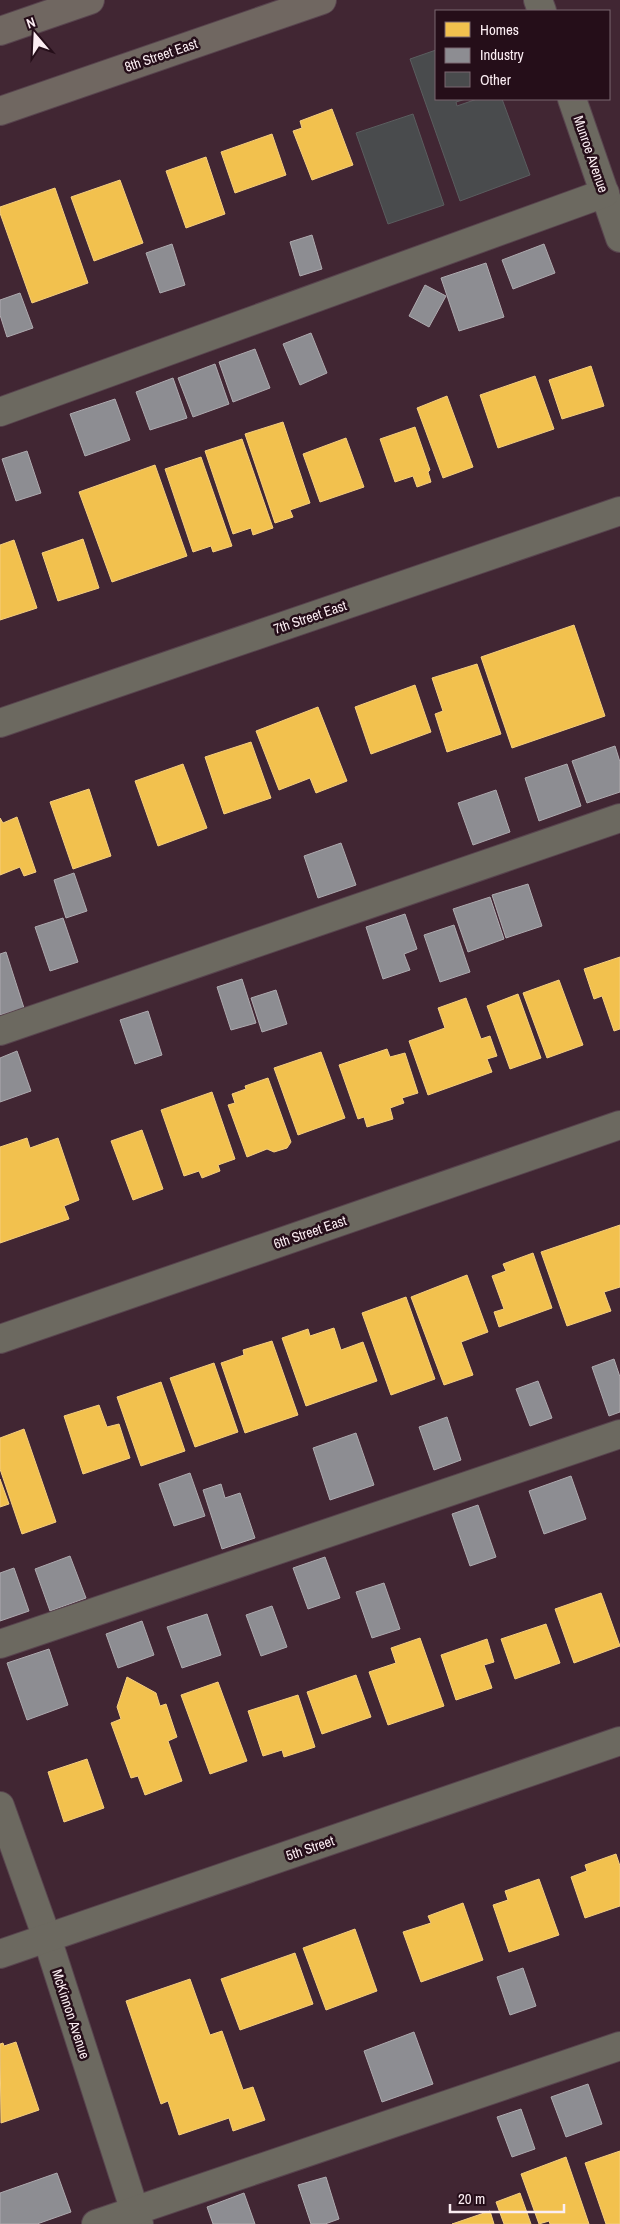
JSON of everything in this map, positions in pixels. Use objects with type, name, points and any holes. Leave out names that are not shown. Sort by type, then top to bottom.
[{"type":"main road","points":[[0,31],[90,0]]},
{"type":"main road","name":"8th Street East","points":[[0,111],[322,0]]},
{"type":"street","name":"Munroe Avenue","points":[[572,100],[620,238]]},
{"type":"street","points":[[0,412],[605,193]]},
{"type":"street","name":"7th Street East","points":[[0,723],[620,511]]},
{"type":"street","points":[[0,1031],[620,818]]},
{"type":"street","name":"6th Street East","points":[[0,1339],[620,1125]]},
{"type":"street","points":[[0,1644],[620,1434]]},
{"type":"street","name":"5th Street","points":[[0,1954],[620,1741]]},
{"type":"street","name":"McKinnon Avenue","points":[[0,1806],[47,1938],[136,2217]]},
{"type":"street","points":[[96,2224],[136,2217],[620,2046]]},
{"type":"building: Homes","points":[[332,109],[353,165],[312,180],[293,131],[302,128],[300,121]]},
{"type":"building: Homes","points":[[272,134],[286,175],[235,193],[221,152]]},
{"type":"building: Homes","points":[[206,157],[225,214],[186,228],[166,171]]},
{"type":"building: Homes","points":[[120,180],[143,243],[94,261],[71,197]]},
{"type":"building: Homes","points":[[55,188],[88,283],[32,303],[0,213],[0,207]]},
{"type":"building: Homes","points":[[591,366],[604,406],[562,419],[549,380]]},
{"type":"building: Homes","points":[[535,376],[554,429],[498,448],[480,395]]},
{"type":"building: Homes","points":[[447,396],[473,467],[443,478],[417,408]]},
{"type":"building: Homes","points":[[283,422],[310,503],[290,510],[293,517],[275,523],[245,434]]},
{"type":"building: Homes","points":[[415,427],[430,470],[428,472],[431,482],[417,487],[413,476],[395,482],[380,439]]},
{"type":"building: Homes","points":[[346,438],[364,487],[320,502],[303,454]]},
{"type":"building: Homes","points":[[242,439],[273,528],[253,535],[251,528],[233,534],[205,451]]},
{"type":"building: Homes","points":[[201,457],[232,546],[213,552],[211,546],[193,552],[165,469]]},
{"type":"building: Homes","points":[[155,465],[187,556],[112,582],[79,492]]},
{"type":"building: Homes","points":[[83,539],[99,588],[58,601],[42,553]]},
{"type":"building: Homes","points":[[14,540],[37,608],[0,620],[0,545]]},
{"type":"building: Homes","points":[[574,625],[605,716],[512,748],[481,657]]},
{"type":"building: Homes","points":[[477,664],[501,734],[447,752],[435,714],[443,711],[432,678]]},
{"type":"building: Homes","points":[[415,685],[431,732],[371,754],[355,707]]},
{"type":"building: Homes","points":[[318,707],[347,781],[316,793],[310,778],[279,790],[256,731]]},
{"type":"building: Homes","points":[[251,742],[271,798],[224,814],[205,757]]},
{"type":"building: Homes","points":[[183,764],[207,828],[158,846],[135,781]]},
{"type":"building: Homes","points":[[89,789],[111,856],[73,869],[50,802]]},
{"type":"building: Homes","points":[[17,817],[36,872],[24,876],[20,867],[0,875],[0,818],[3,823]]},
{"type":"building: Homes","points":[[620,957],[620,1029],[614,1031],[602,996],[594,999],[584,969]]},
{"type":"building: Homes","points":[[559,980],[583,1045],[547,1058],[523,993]]},
{"type":"building: Homes","points":[[518,994],[541,1058],[510,1069],[487,1006]]},
{"type":"building: Homes","points":[[466,998],[481,1039],[490,1036],[497,1056],[487,1059],[492,1072],[428,1095],[409,1041],[445,1028],[438,1008]]},
{"type":"building: Homes","points":[[387,1049],[390,1057],[405,1053],[418,1093],[402,1098],[404,1103],[390,1108],[393,1119],[367,1127],[364,1117],[358,1119],[339,1065]]},
{"type":"building: Homes","points":[[321,1052],[345,1118],[298,1135],[274,1068]]},
{"type":"building: Homes","points":[[268,1078],[291,1142],[287,1148],[274,1152],[267,1149],[247,1157],[228,1105],[235,1103],[232,1094],[246,1089],[245,1086]]},
{"type":"building: Homes","points":[[212,1092],[235,1159],[218,1165],[220,1171],[202,1178],[199,1171],[184,1176],[161,1110]]},
{"type":"building: Homes","points":[[142,1130],[163,1189],[133,1200],[111,1141]]},
{"type":"building: Homes","points":[[27,1138],[30,1148],[58,1138],[79,1200],[64,1206],[69,1219],[0,1243],[0,1147]]},
{"type":"building: Homes","points":[[620,1225],[620,1287],[604,1292],[611,1311],[567,1326],[541,1252]]},
{"type":"building: Homes","points":[[533,1253],[552,1308],[499,1327],[494,1312],[504,1309],[492,1276],[506,1271],[503,1264]]},
{"type":"building: Homes","points":[[467,1275],[488,1332],[461,1342],[473,1375],[444,1385],[411,1297]]},
{"type":"building: Homes","points":[[406,1297],[435,1379],[391,1395],[362,1313]]},
{"type":"building: Homes","points":[[334,1328],[341,1350],[363,1342],[377,1381],[306,1406],[282,1338],[308,1329],[310,1336]]},
{"type":"building: Homes","points":[[272,1341],[298,1415],[245,1433],[221,1363],[244,1355],[243,1350]]},
{"type":"building: Homes","points":[[214,1363],[238,1432],[195,1447],[170,1378]]},
{"type":"building: Homes","points":[[161,1382],[185,1451],[141,1466],[117,1397]]},
{"type":"building: Homes","points":[[99,1405],[107,1427],[119,1424],[130,1458],[83,1474],[64,1416]]},
{"type":"building: Homes","points":[[24,1429],[56,1522],[22,1534],[0,1469],[0,1438]]},
{"type":"building: Homes","points":[[0,1479],[9,1504],[0,1507]]},
{"type":"building: Homes","points":[[601,1593],[620,1646],[574,1663],[555,1609]]},
{"type":"building: Homes","points":[[546,1624],[560,1663],[515,1679],[501,1639]]},
{"type":"building: Homes","points":[[420,1638],[444,1706],[388,1725],[369,1672],[396,1663],[391,1648]]},
{"type":"building: Homes","points":[[487,1639],[494,1662],[484,1665],[492,1688],[456,1700],[441,1655]]},
{"type":"building: Homes","points":[[356,1675],[371,1717],[322,1734],[307,1692]]},
{"type":"building: Homes","points":[[127,1677],[156,1693],[160,1706],[166,1704],[177,1737],[168,1741],[182,1781],[145,1795],[138,1776],[131,1778],[111,1723],[121,1719],[117,1707]]},
{"type":"building: Homes","points":[[218,1682],[247,1761],[210,1774],[181,1695]]},
{"type":"building: Homes","points":[[298,1695],[315,1747],[284,1757],[282,1750],[263,1756],[248,1711]]},
{"type":"building: Homes","points":[[87,1759],[104,1808],[64,1822],[48,1772]]},
{"type":"building: Homes","points":[[616,1854],[620,1866],[620,1906],[585,1918],[571,1877],[587,1871],[585,1865]]},
{"type":"building: Homes","points":[[539,1879],[559,1935],[509,1952],[493,1905],[508,1900],[505,1891]]},
{"type":"building: Homes","points":[[463,1903],[483,1960],[421,1982],[403,1932],[431,1923],[428,1916]]},
{"type":"building: Homes","points":[[355,1929],[377,1991],[326,2010],[303,1948]]},
{"type":"building: Homes","points":[[295,1953],[313,2004],[240,2030],[221,1979]]},
{"type":"building: Homes","points":[[190,1979],[210,2035],[222,2031],[243,2090],[253,2087],[265,2120],[233,2131],[229,2118],[179,2135],[168,2101],[161,2104],[126,2001]]},
{"type":"building: Homes","points":[[16,2042],[39,2110],[1,2123],[0,2044],[3,2043],[4,2046]]},
{"type":"building: Homes","points":[[620,2151],[620,2224],[606,2224],[585,2163]]},
{"type":"building: Homes","points":[[566,2157],[589,2224],[550,2224],[549,2221],[539,2224],[521,2174]]},
{"type":"building: Homes","points":[[520,2193],[531,2224],[504,2224],[496,2202]]},
{"type":"building: Homes","points":[[490,2211],[494,2224],[452,2224]]},
{"type":"building: Industry","points":[[312,235],[322,269],[300,276],[290,242]]},
{"type":"building: Industry","points":[[172,244],[185,285],[160,293],[146,253]]},
{"type":"building: Industry","points":[[544,244],[555,273],[513,289],[502,260]]},
{"type":"building: Industry","points":[[486,263],[504,317],[459,331],[441,278]]},
{"type":"building: Industry","points":[[425,285],[446,296],[429,327],[409,316]]},
{"type":"building: Industry","points":[[20,293],[33,328],[7,337],[0,315],[0,300]]},
{"type":"building: Industry","points":[[311,333],[327,373],[300,385],[283,344]]},
{"type":"building: Industry","points":[[255,349],[270,388],[233,402],[219,362]]},
{"type":"building: Industry","points":[[215,364],[229,404],[193,417],[178,378]]},
{"type":"building: Industry","points":[[173,378],[187,418],[150,430],[136,392]]},
{"type":"building: Industry","points":[[115,399],[130,440],[85,456],[70,414]]},
{"type":"building: Industry","points":[[27,451],[41,493],[16,501],[2,459]]},
{"type":"building: Industry","points":[[615,746],[620,762],[620,792],[587,803],[572,761]]},
{"type":"building: Industry","points":[[567,764],[581,806],[539,821],[525,778]]},
{"type":"building: Industry","points":[[496,790],[510,832],[473,845],[458,803]]},
{"type":"building: Industry","points":[[341,843],[356,885],[318,898],[304,856]]},
{"type":"building: Industry","points":[[74,873],[87,911],[66,918],[54,880]]},
{"type":"building: Industry","points":[[528,884],[542,926],[506,938],[492,895]]},
{"type":"building: Industry","points":[[490,897],[504,939],[468,952],[453,909]]},
{"type":"building: Industry","points":[[405,914],[417,949],[404,954],[410,970],[383,979],[366,927]]},
{"type":"building: Industry","points":[[63,918],[78,962],[50,971],[35,927]]},
{"type":"building: Industry","points":[[454,925],[470,972],[440,982],[424,935]]},
{"type":"building: Industry","points":[[6,952],[24,1008],[0,1015],[0,954]]},
{"type":"building: Industry","points":[[242,979],[256,1023],[231,1030],[217,987]]},
{"type":"building: Industry","points":[[276,990],[287,1024],[262,1032],[251,998]]},
{"type":"building: Industry","points":[[148,1011],[162,1055],[135,1064],[120,1020]]},
{"type":"building: Industry","points":[[17,1051],[31,1091],[0,1102],[0,1058]]},
{"type":"building: Industry","points":[[614,1359],[620,1377],[620,1412],[609,1416],[592,1367]]},
{"type":"building: Industry","points":[[538,1381],[552,1418],[530,1426],[516,1389]]},
{"type":"building: Industry","points":[[447,1417],[461,1460],[434,1470],[419,1427]]},
{"type":"building: Industry","points":[[356,1433],[374,1485],[330,1500],[313,1448]]},
{"type":"building: Industry","points":[[190,1473],[205,1516],[174,1526],[159,1484]]},
{"type":"building: Industry","points":[[571,1476],[586,1519],[544,1534],[529,1491]]},
{"type":"building: Industry","points":[[221,1484],[225,1498],[240,1493],[255,1538],[222,1549],[203,1490]]},
{"type":"building: Industry","points":[[478,1505],[496,1557],[470,1566],[452,1514]]},
{"type":"building: Industry","points":[[70,1556],[86,1598],[50,1611],[35,1569]]},
{"type":"building: Industry","points":[[325,1557],[340,1598],[308,1609],[293,1568]]},
{"type":"building: Industry","points":[[14,1568],[29,1611],[0,1621],[0,1573]]},
{"type":"building: Industry","points":[[384,1583],[400,1629],[372,1638],[356,1592]]},
{"type":"building: Industry","points":[[272,1606],[287,1647],[261,1656],[246,1615]]},
{"type":"building: Industry","points":[[207,1614],[221,1655],[182,1668],[167,1627]]},
{"type":"building: Industry","points":[[142,1621],[154,1655],[118,1668],[106,1634]]},
{"type":"building: Industry","points":[[49,1649],[68,1705],[27,1720],[7,1663]]},
{"type":"building: Industry","points":[[523,1968],[536,2006],[510,2015],[497,1977]]},
{"type":"building: Industry","points":[[414,2032],[433,2084],[382,2102],[364,2051]]},
{"type":"building: Industry","points":[[588,2084],[602,2124],[566,2137],[551,2097]]},
{"type":"building: Industry","points":[[521,2109],[535,2149],[512,2157],[497,2117]]},
{"type":"building: Industry","points":[[57,2173],[71,2212],[37,2224],[0,2224],[0,2193]]},
{"type":"building: Industry","points":[[326,2177],[339,2219],[325,2224],[311,2224],[298,2185]]},
{"type":"building: Industry","points":[[244,2193],[255,2224],[213,2224],[207,2207]]},
{"type":"building: Other","points":[[435,50],[435,100],[463,100],[456,102],[457,106],[474,100],[502,100],[530,175],[460,201],[410,59]]},
{"type":"building: Other","points":[[413,114],[444,205],[388,224],[356,133]]}]
